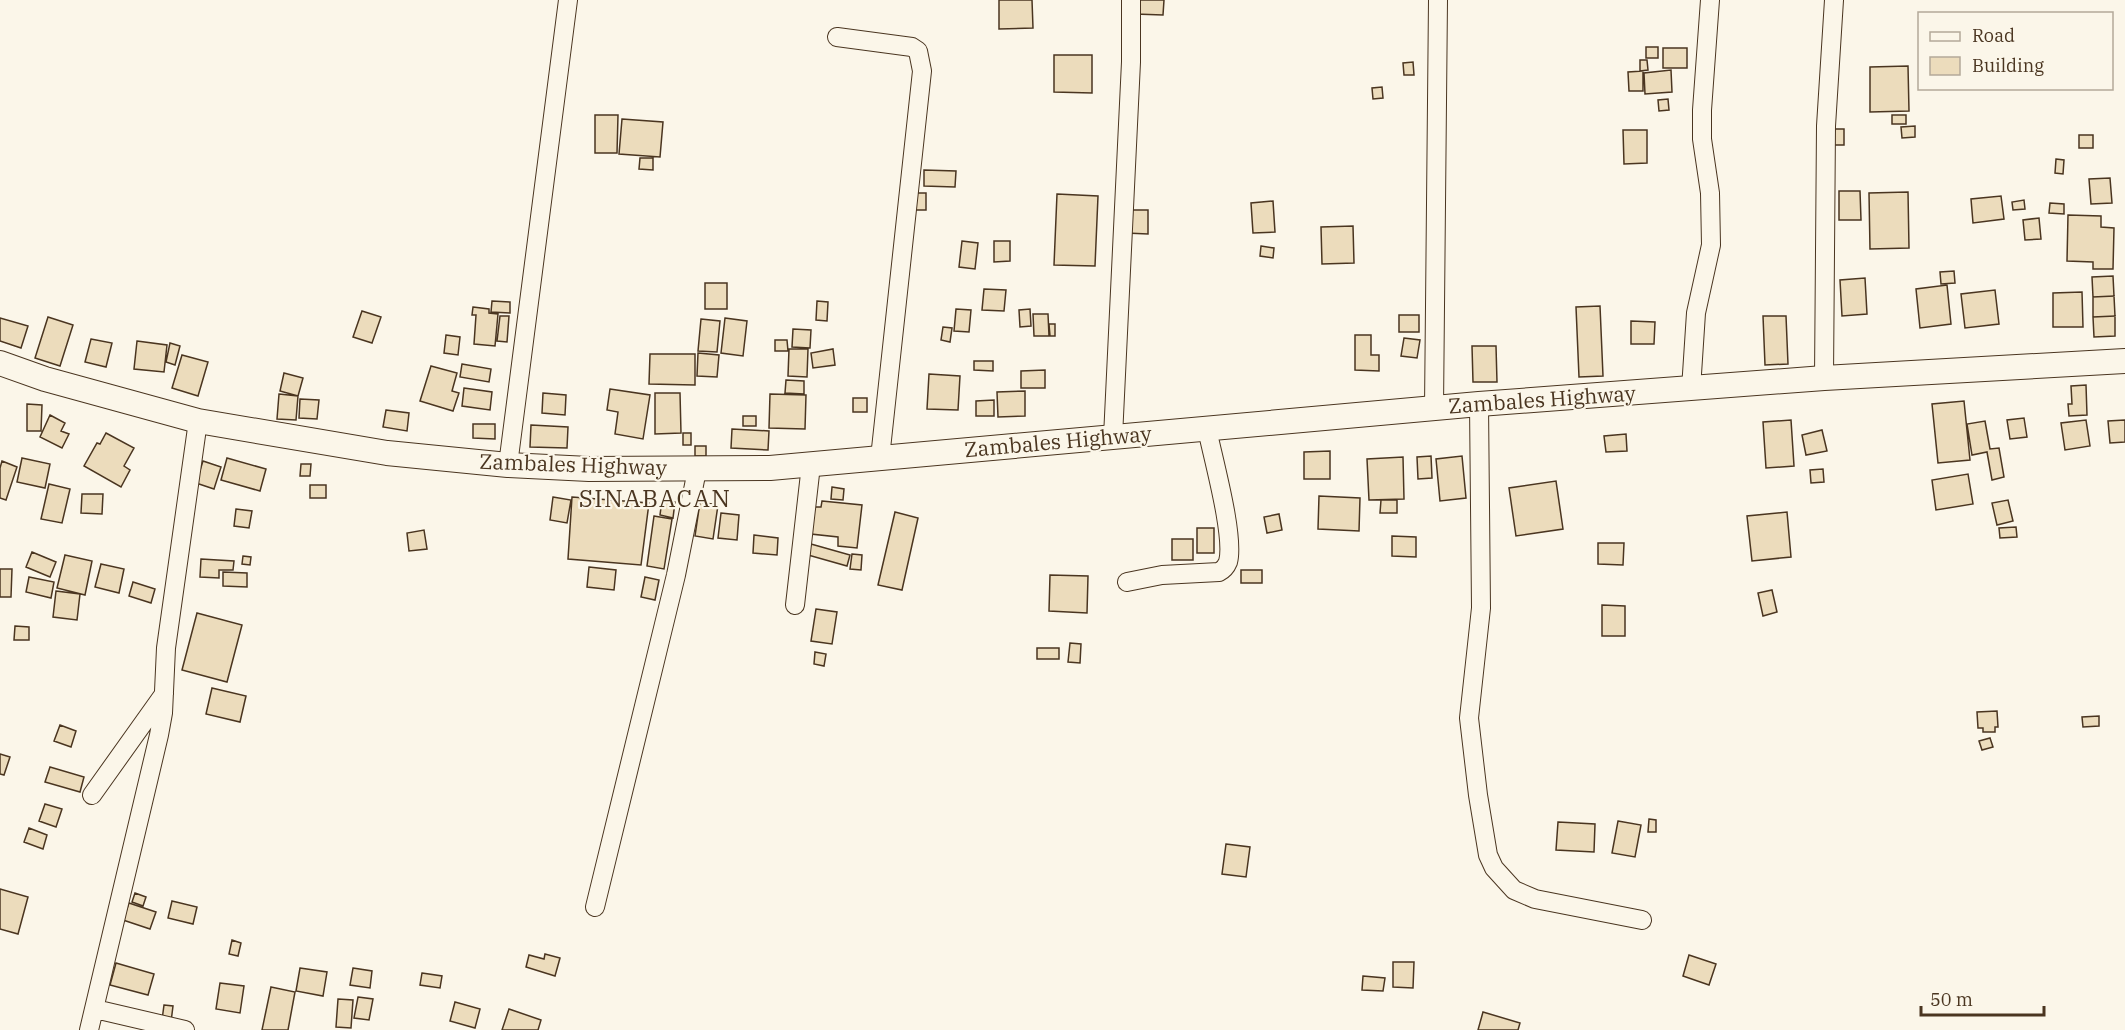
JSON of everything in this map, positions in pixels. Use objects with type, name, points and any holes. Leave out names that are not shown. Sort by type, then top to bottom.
[{"type":"main road","name":"Zambales Highway","points":[[0,363],[45,379],[198,421],[387,453],[508,465],[590,470],[697,470],[811,465],[1479,404],[1824,378],[2125,361]]},
{"type":"street","points":[[508,465],[568,0]]},
{"type":"street","points":[[1113,437],[1131,62],[1131,0]]},
{"type":"street","points":[[1434,408],[1438,0]]},
{"type":"street","points":[[1691,389],[1696,313],[1711,245],[1710,193],[1702,139],[1710,0]]},
{"type":"street","points":[[1824,378],[1826,126],[1834,0]]},
{"type":"street","points":[[837,37],[912,47],[918,51],[921,58],[922,71],[880,458]]},
{"type":"street","points":[[1479,404],[1481,608],[1469,718],[1488,855],[1494,868],[1514,890],[1535,899],[1642,920]]},
{"type":"street","points":[[89,1030],[154,759],[163,712],[166,648],[198,421]]},
{"type":"street","points":[[1127,582],[1162,575],[1219,572],[1228,563],[1228,529],[1207,429]]},
{"type":"street","points":[[795,605],[811,465]]},
{"type":"street","points":[[595,907],[676,575],[697,470]]},
{"type":"street","points":[[92,795],[164,694]]},
{"type":"street","points":[[94,1010],[186,1030]]},
{"type":"building","points":[[999,0],[1032,0],[1033,28],[999,29]]},
{"type":"building","points":[[1135,0],[1164,0],[1163,15],[1135,14]]},
{"type":"building","points":[[1646,47],[1658,47],[1658,58],[1646,58]]},
{"type":"building","points":[[1663,48],[1687,48],[1687,68],[1663,68]]},
{"type":"building","points":[[1054,55],[1092,55],[1092,93],[1054,92]]},
{"type":"building","points":[[1640,60],[1647,60],[1648,70],[1640,71]]},
{"type":"building","points":[[1413,62],[1414,75],[1404,75],[1403,63]]},
{"type":"building","points":[[1908,66],[1909,111],[1870,112],[1870,67]]},
{"type":"building","points":[[1671,70],[1672,92],[1645,94],[1644,73]]},
{"type":"building","points":[[1643,71],[1643,91],[1629,91],[1628,72]]},
{"type":"building","points":[[1382,87],[1383,98],[1373,99],[1372,88]]},
{"type":"building","points":[[1668,99],[1669,110],[1659,111],[1658,100]]},
{"type":"building","points":[[595,115],[618,115],[617,153],[595,153]]},
{"type":"building","points":[[1892,115],[1906,115],[1906,124],[1892,124]]},
{"type":"building","points":[[622,119],[663,122],[660,157],[619,154]]},
{"type":"building","points":[[1915,126],[1915,137],[1902,138],[1901,127]]},
{"type":"building","points":[[1833,129],[1844,129],[1844,145],[1832,145]]},
{"type":"building","points":[[1623,130],[1647,130],[1647,163],[1624,164]]},
{"type":"building","points":[[2079,135],[2093,135],[2093,148],[2079,148]]},
{"type":"building","points":[[640,158],[653,158],[653,170],[639,169]]},
{"type":"building","points":[[2056,159],[2064,160],[2063,174],[2055,173]]},
{"type":"building","points":[[924,170],[956,171],[955,187],[924,186]]},
{"type":"building","points":[[2110,178],[2112,203],[2091,204],[2089,179]]},
{"type":"building","points":[[1839,191],[1860,191],[1861,220],[1839,220]]},
{"type":"building","points":[[1908,192],[1909,248],[1870,249],[1869,193]]},
{"type":"building","points":[[911,193],[926,193],[926,210],[911,210]]},
{"type":"building","points":[[1057,194],[1098,196],[1095,266],[1054,265]]},
{"type":"building","points":[[2001,196],[2004,219],[1973,223],[1971,199]]},
{"type":"building","points":[[2024,200],[2025,209],[2013,210],[2012,202]]},
{"type":"building","points":[[1273,201],[1275,232],[1253,233],[1251,203]]},
{"type":"building","points":[[2050,203],[2064,204],[2064,214],[2049,213]]},
{"type":"building","points":[[1126,210],[1148,210],[1148,234],[1126,233]]},
{"type":"building","points":[[2068,215],[2101,216],[2101,227],[2114,228],[2113,269],[2093,269],[2093,262],[2067,261]]},
{"type":"building","points":[[2039,218],[2041,239],[2025,240],[2023,220]]},
{"type":"building","points":[[1353,226],[1354,263],[1322,264],[1321,227]]},
{"type":"building","points":[[962,241],[978,243],[975,269],[959,267]]},
{"type":"building","points":[[994,241],[1010,241],[1010,261],[994,262]]},
{"type":"building","points":[[1261,246],[1274,248],[1273,258],[1260,256]]},
{"type":"building","points":[[1954,271],[1955,283],[1941,284],[1940,272]]},
{"type":"building","points":[[2113,276],[2114,296],[2093,297],[2092,277]]},
{"type":"building","points":[[1865,278],[1867,314],[1842,316],[1840,280]]},
{"type":"building","points":[[705,283],[727,283],[727,309],[705,309]]},
{"type":"building","points":[[1947,285],[1951,324],[1920,328],[1916,289]]},
{"type":"building","points":[[984,289],[1006,290],[1004,311],[982,310]]},
{"type":"building","points":[[1995,290],[1999,324],[1965,328],[1961,294]]},
{"type":"building","points":[[2082,292],[2083,327],[2053,327],[2053,293]]},
{"type":"building","points":[[2114,296],[2115,316],[2093,317],[2093,297]]},
{"type":"building","points":[[492,301],[510,302],[510,313],[491,312]]},
{"type":"building","points":[[817,301],[828,302],[827,321],[816,320]]},
{"type":"building","points":[[1600,306],[1603,376],[1579,377],[1576,307]]},
{"type":"building","points":[[473,307],[489,309],[489,313],[498,314],[495,346],[474,344],[476,315],[472,315]]},
{"type":"building","points":[[956,309],[971,310],[969,332],[954,331]]},
{"type":"building","points":[[1030,309],[1031,326],[1020,327],[1019,310]]},
{"type":"building","points":[[362,311],[381,317],[372,343],[353,337]]},
{"type":"building","points":[[1033,314],[1048,314],[1049,336],[1034,336]]},
{"type":"building","points":[[1399,315],[1419,315],[1419,332],[1399,332]]},
{"type":"building","points":[[500,316],[509,316],[507,342],[497,341]]},
{"type":"building","points":[[1763,316],[1786,316],[1788,364],[1765,365]]},
{"type":"building","points":[[2115,316],[2115,336],[2094,337],[2093,317]]},
{"type":"building","points":[[48,317],[73,325],[60,366],[35,358]]},
{"type":"building","points":[[0,318],[28,326],[21,348],[0,341]]},
{"type":"building","points":[[725,318],[747,321],[743,356],[721,353]]},
{"type":"building","points":[[701,319],[720,321],[717,352],[698,351]]},
{"type":"building","points":[[1631,321],[1655,322],[1654,344],[1631,344]]},
{"type":"building","points":[[1049,324],[1055,324],[1055,336],[1050,336]]},
{"type":"building","points":[[943,327],[952,328],[950,342],[941,340]]},
{"type":"building","points":[[793,329],[811,330],[810,348],[792,347]]},
{"type":"building","points":[[446,335],[460,337],[458,355],[444,353]]},
{"type":"building","points":[[1355,335],[1371,335],[1371,355],[1379,355],[1379,371],[1355,370]]},
{"type":"building","points":[[1404,338],[1420,340],[1417,358],[1401,356]]},
{"type":"building","points":[[91,339],[112,343],[106,367],[85,362]]},
{"type":"building","points":[[775,340],[787,340],[788,351],[775,351]]},
{"type":"building","points":[[137,341],[167,345],[164,372],[134,369]]},
{"type":"building","points":[[170,343],[180,346],[175,365],[166,362]]},
{"type":"building","points":[[1472,346],[1496,346],[1497,382],[1473,382]]},
{"type":"building","points":[[789,349],[808,349],[807,377],[788,376]]},
{"type":"building","points":[[833,349],[835,365],[813,368],[811,353]]},
{"type":"building","points":[[698,353],[719,355],[717,377],[697,376]]},
{"type":"building","points":[[650,354],[695,354],[695,385],[649,384]]},
{"type":"building","points":[[182,355],[208,362],[198,396],[172,388]]},
{"type":"building","points":[[974,361],[993,361],[993,371],[974,370]]},
{"type":"building","points":[[462,364],[491,369],[489,382],[460,377]]},
{"type":"building","points":[[431,366],[457,373],[452,391],[459,393],[453,411],[420,401]]},
{"type":"building","points":[[1045,370],[1045,388],[1021,388],[1021,371]]},
{"type":"building","points":[[284,373],[303,378],[298,396],[280,391]]},
{"type":"building","points":[[929,374],[960,376],[958,410],[927,409]]},
{"type":"building","points":[[786,380],[804,381],[804,394],[785,393]]},
{"type":"building","points":[[2086,385],[2087,415],[2069,416],[2068,404],[2072,404],[2071,386]]},
{"type":"building","points":[[464,388],[492,392],[490,410],[462,406]]},
{"type":"building","points":[[610,389],[650,395],[643,439],[615,434],[618,412],[607,410]]},
{"type":"building","points":[[1025,391],[1025,416],[998,417],[997,392]]},
{"type":"building","points":[[543,393],[566,395],[565,415],[542,413]]},
{"type":"building","points":[[655,393],[680,393],[681,433],[655,434]]},
{"type":"building","points":[[279,394],[298,396],[296,420],[277,419]]},
{"type":"building","points":[[770,394],[806,395],[805,429],[769,428]]},
{"type":"building","points":[[853,398],[867,398],[867,412],[853,412]]},
{"type":"building","points":[[300,399],[319,400],[317,419],[299,418]]},
{"type":"building","points":[[994,400],[994,416],[976,416],[976,401]]},
{"type":"building","points":[[1964,401],[1970,460],[1938,463],[1932,404]]},
{"type":"building","points":[[27,404],[42,405],[41,431],[27,431]]},
{"type":"building","points":[[386,410],[409,413],[407,431],[383,427]]},
{"type":"building","points":[[50,415],[65,423],[61,431],[69,434],[62,448],[40,437]]},
{"type":"building","points":[[743,416],[756,416],[756,426],[743,426]]},
{"type":"building","points":[[2024,418],[2027,437],[2010,439],[2007,420]]},
{"type":"building","points":[[1791,420],[1794,466],[1766,468],[1763,422]]},
{"type":"building","points":[[2086,420],[2090,446],[2065,450],[2061,423]]},
{"type":"building","points":[[2125,420],[2125,442],[2110,443],[2108,421]]},
{"type":"building","points":[[1985,421],[1990,449],[1999,448],[2004,477],[1992,480],[1987,452],[1972,455],[1967,424]]},
{"type":"building","points":[[473,424],[495,424],[495,439],[473,438]]},
{"type":"building","points":[[531,425],[568,427],[567,448],[530,447]]},
{"type":"building","points":[[732,429],[769,431],[768,450],[731,448]]},
{"type":"building","points":[[1822,430],[1827,451],[1806,455],[1802,435]]},
{"type":"building","points":[[106,433],[134,448],[124,466],[130,470],[121,487],[84,466],[97,443],[100,444]]},
{"type":"building","points":[[683,433],[691,433],[691,445],[683,445]]},
{"type":"building","points":[[1626,434],[1627,451],[1606,452],[1604,436]]},
{"type":"building","points":[[695,446],[706,446],[706,456],[695,456]]},
{"type":"building","points":[[1330,451],[1330,479],[1304,479],[1304,452]]},
{"type":"building","points":[[1431,456],[1432,478],[1418,479],[1417,457]]},
{"type":"building","points":[[1462,456],[1466,498],[1440,501],[1436,459]]},
{"type":"building","points":[[1403,457],[1404,499],[1369,500],[1367,459]]},
{"type":"building","points":[[22,458],[50,464],[45,488],[17,482]]},
{"type":"building","points":[[227,458],[266,469],[260,491],[221,480]]},
{"type":"building","points":[[2,461],[17,467],[6,500],[0,498]]},
{"type":"building","points":[[203,461],[221,467],[214,489],[196,483]]},
{"type":"building","points":[[301,464],[311,464],[310,476],[300,476]]},
{"type":"building","points":[[1823,469],[1824,482],[1811,483],[1810,470]]},
{"type":"building","points":[[1968,474],[1973,504],[1936,510],[1932,480]]},
{"type":"building","points":[[1556,481],[1563,529],[1516,536],[1509,488]]},
{"type":"building","points":[[49,484],[70,489],[62,523],[41,519]]},
{"type":"building","points":[[310,485],[326,485],[326,498],[310,498]]},
{"type":"building","points":[[832,487],[844,489],[843,500],[831,499]]},
{"type":"building","points":[[82,494],[103,494],[102,514],[81,513]]},
{"type":"building","points":[[1319,496],[1360,498],[1359,531],[1318,529]]},
{"type":"building","points":[[553,497],[571,500],[567,523],[550,520]]},
{"type":"building","points":[[572,497],[649,503],[641,565],[568,559]]},
{"type":"building","points":[[662,500],[675,502],[673,518],[660,515]]},
{"type":"building","points":[[1381,500],[1397,500],[1397,513],[1380,513]]},
{"type":"building","points":[[2008,500],[2013,521],[1997,525],[1992,503]]},
{"type":"building","points":[[822,501],[862,505],[857,548],[838,546],[838,537],[811,534],[814,507],[821,507]]},
{"type":"building","points":[[700,502],[718,505],[713,539],[695,536]]},
{"type":"building","points":[[236,509],[252,511],[249,528],[234,526]]},
{"type":"building","points":[[895,512],[918,518],[902,590],[878,585]]},
{"type":"building","points":[[1787,512],[1791,557],[1752,561],[1747,516]]},
{"type":"building","points":[[721,513],[739,515],[737,540],[718,538]]},
{"type":"building","points":[[1279,514],[1282,530],[1267,533],[1264,517]]},
{"type":"building","points":[[654,516],[672,519],[664,569],[647,566]]},
{"type":"building","points":[[2016,527],[2017,537],[2000,538],[1999,528]]},
{"type":"building","points":[[1197,528],[1214,528],[1214,553],[1197,553]]},
{"type":"building","points":[[424,530],[427,549],[409,551],[407,533]]},
{"type":"building","points":[[754,535],[778,538],[777,555],[753,553]]},
{"type":"building","points":[[1392,536],[1416,537],[1416,557],[1392,556]]},
{"type":"building","points":[[1172,539],[1193,539],[1193,560],[1172,560]]},
{"type":"building","points":[[1598,543],[1624,543],[1623,565],[1598,564]]},
{"type":"building","points":[[811,544],[850,555],[847,566],[808,555]]},
{"type":"building","points":[[32,552],[56,562],[50,577],[26,567]]},
{"type":"building","points":[[852,554],[862,555],[861,570],[850,569]]},
{"type":"building","points":[[65,555],[92,561],[85,595],[57,588]]},
{"type":"building","points":[[243,556],[251,557],[250,565],[242,564]]},
{"type":"building","points":[[201,559],[234,561],[233,570],[219,570],[219,578],[200,577]]},
{"type":"building","points":[[101,564],[124,569],[119,593],[95,587]]},
{"type":"building","points":[[589,567],[616,570],[614,590],[587,587]]},
{"type":"building","points":[[0,569],[12,569],[11,597],[0,597]]},
{"type":"building","points":[[1241,570],[1262,570],[1262,583],[1241,583]]},
{"type":"building","points":[[223,572],[247,573],[247,587],[223,586]]},
{"type":"building","points":[[1050,575],[1088,576],[1087,613],[1049,611]]},
{"type":"building","points":[[29,577],[54,582],[51,598],[26,592]]},
{"type":"building","points":[[645,577],[659,580],[655,600],[641,597]]},
{"type":"building","points":[[133,582],[155,589],[151,603],[129,596]]},
{"type":"building","points":[[1772,590],[1777,612],[1763,616],[1758,593]]},
{"type":"building","points":[[56,591],[80,594],[77,620],[53,617]]},
{"type":"building","points":[[1602,605],[1625,606],[1625,636],[1602,636]]},
{"type":"building","points":[[816,609],[837,612],[832,644],[811,641]]},
{"type":"building","points":[[197,613],[242,625],[227,682],[182,670]]},
{"type":"building","points":[[15,626],[29,627],[29,640],[14,640]]},
{"type":"building","points":[[1070,643],[1081,644],[1080,663],[1068,662]]},
{"type":"building","points":[[1037,648],[1059,648],[1059,659],[1037,659]]},
{"type":"building","points":[[815,652],[826,654],[824,666],[814,664]]},
{"type":"building","points":[[212,688],[246,696],[240,722],[206,714]]},
{"type":"building","points":[[1997,711],[1998,727],[1995,727],[1995,732],[1983,732],[1983,728],[1978,728],[1977,712]]},
{"type":"building","points":[[2099,716],[2099,726],[2083,727],[2082,717]]},
{"type":"building","points":[[60,725],[76,731],[71,747],[54,741]]},
{"type":"building","points":[[1990,738],[1993,747],[1982,750],[1979,741]]},
{"type":"building","points":[[0,754],[10,757],[4,775],[0,774]]},
{"type":"building","points":[[50,767],[84,777],[80,792],[45,782]]},
{"type":"building","points":[[45,804],[62,809],[56,827],[39,821]]},
{"type":"building","points":[[1649,819],[1656,820],[1656,832],[1648,832]]},
{"type":"building","points":[[1618,821],[1641,825],[1635,857],[1612,853]]},
{"type":"building","points":[[1558,822],[1595,824],[1594,852],[1556,850]]},
{"type":"building","points":[[29,828],[47,835],[43,849],[24,842]]},
{"type":"building","points":[[1226,844],[1250,847],[1246,877],[1222,874]]},
{"type":"building","points":[[0,889],[28,897],[18,934],[0,929]]},
{"type":"building","points":[[135,893],[146,897],[143,906],[132,902]]},
{"type":"building","points":[[172,901],[197,907],[193,924],[168,918]]},
{"type":"building","points":[[129,903],[156,912],[150,929],[123,920]]},
{"type":"building","points":[[232,940],[241,943],[238,956],[229,954]]},
{"type":"building","points":[[545,954],[560,958],[555,976],[526,967],[529,955],[544,959]]},
{"type":"building","points":[[1689,955],[1716,964],[1709,985],[1683,976]]},
{"type":"building","points":[[1393,962],[1414,962],[1413,988],[1393,987]]},
{"type":"building","points":[[116,963],[154,974],[148,995],[110,985]]},
{"type":"building","points":[[300,968],[327,972],[323,996],[296,991]]},
{"type":"building","points":[[353,968],[372,971],[370,988],[350,985]]},
{"type":"building","points":[[422,973],[442,976],[440,988],[420,985]]},
{"type":"building","points":[[1363,976],[1385,978],[1383,991],[1362,990]]},
{"type":"building","points":[[220,983],[244,986],[240,1013],[216,1009]]},
{"type":"building","points":[[271,987],[295,992],[288,1030],[262,1030]]},
{"type":"building","points":[[358,997],[373,999],[369,1020],[354,1018]]},
{"type":"building","points":[[338,999],[353,1000],[351,1028],[336,1027]]},
{"type":"building","points":[[455,1002],[480,1009],[475,1028],[450,1021]]},
{"type":"building","points":[[164,1005],[173,1006],[171,1022],[162,1020]]},
{"type":"building","points":[[509,1009],[541,1020],[538,1030],[502,1030]]},
{"type":"building","points":[[1483,1012],[1520,1023],[1518,1030],[1478,1030]]},
{"type":"district","name":"SINABACAN","points":[[655,499]]}]
